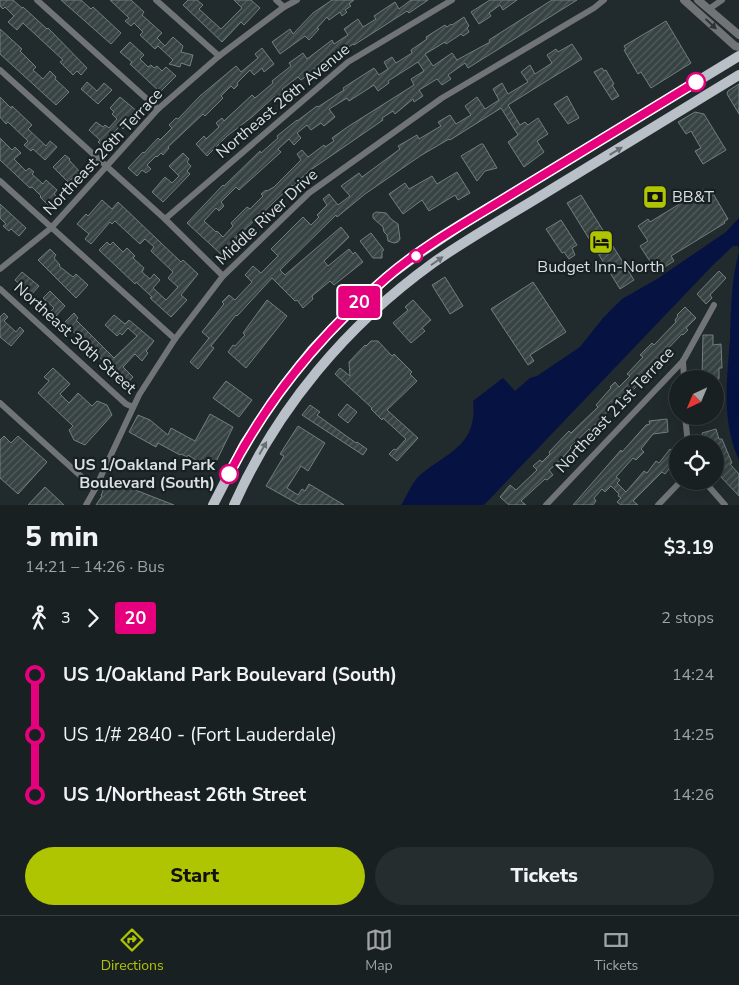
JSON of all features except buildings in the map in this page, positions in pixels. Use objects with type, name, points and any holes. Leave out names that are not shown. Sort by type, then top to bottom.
[{"type":"main road","points":[[213,505],[234,464],[270,406],[311,351],[354,306],[420,253],[485,210],[739,56]]},
{"type":"main road","points":[[234,505],[278,424],[308,381],[342,342],[398,290],[472,238],[739,75]]},
{"type":"main road","points":[[414,278],[415,264],[420,253]]},
{"type":"main road","points":[[398,290],[402,281],[403,266]]},
{"type":"main road","points":[[234,464],[232,479],[240,491]]},
{"type":"street","points":[[37,0],[158,109]]},
{"type":"street","points":[[156,0],[219,56]]},
{"type":"street","points":[[276,0],[284,8]]},
{"type":"street","name":"Northeast 26th Terrace","points":[[0,269],[51,228],[158,109],[219,56],[297,0]]},
{"type":"street","name":"Northeast 26th Avenue","points":[[165,219],[348,62],[452,0]]},
{"type":"street","name":"Middle River Drive","points":[[86,505],[133,407],[175,339],[223,276],[309,193],[442,98],[594,8],[604,0]]},
{"type":"street","points":[[684,0],[735,46],[739,47]]},
{"type":"street","points":[[698,0],[739,36]]},
{"type":"street","points":[[708,9],[722,0]]},
{"type":"street","points":[[0,70],[165,219],[223,276]]},
{"type":"street","points":[[0,181],[175,339]]},
{"type":"street","name":"Northeast 30th Street","points":[[0,289],[119,398],[133,407]]},
{"type":"street","name":"Northeast 21st Terrace","points":[[546,505],[683,361],[714,305]]},
{"type":"street","points":[[683,361],[684,370]]},
{"type":"street","points":[[0,403],[95,489]]},
{"type":"street","points":[[658,505],[672,490]]},
{"type":"street","points":[[712,490],[725,505]]},
{"type":"shaded area","points":[[739,218],[739,251],[738,246],[733,246],[712,266],[484,505],[401,505],[417,478],[459,446],[466,438],[471,428],[473,401],[503,378],[515,391],[530,378],[537,376],[580,347],[603,318],[622,299],[657,279],[726,232]]},
{"type":"shaded area","points":[[739,252],[739,460],[733,445],[727,415],[727,385],[732,295]]},
{"type":"bus line","name":"20","points":[[229,474],[270,406],[311,351],[354,306],[400,266],[403,266],[466,222],[696,82]]},
{"type":"place","name":"BB&T","points":[[655,197]]},
{"type":"place","name":"Budget Inn-North","points":[[601,242]]},
{"type":"place","name":"US 1/Oakland Park Boulevard (South)","points":[[229,474]]}]
